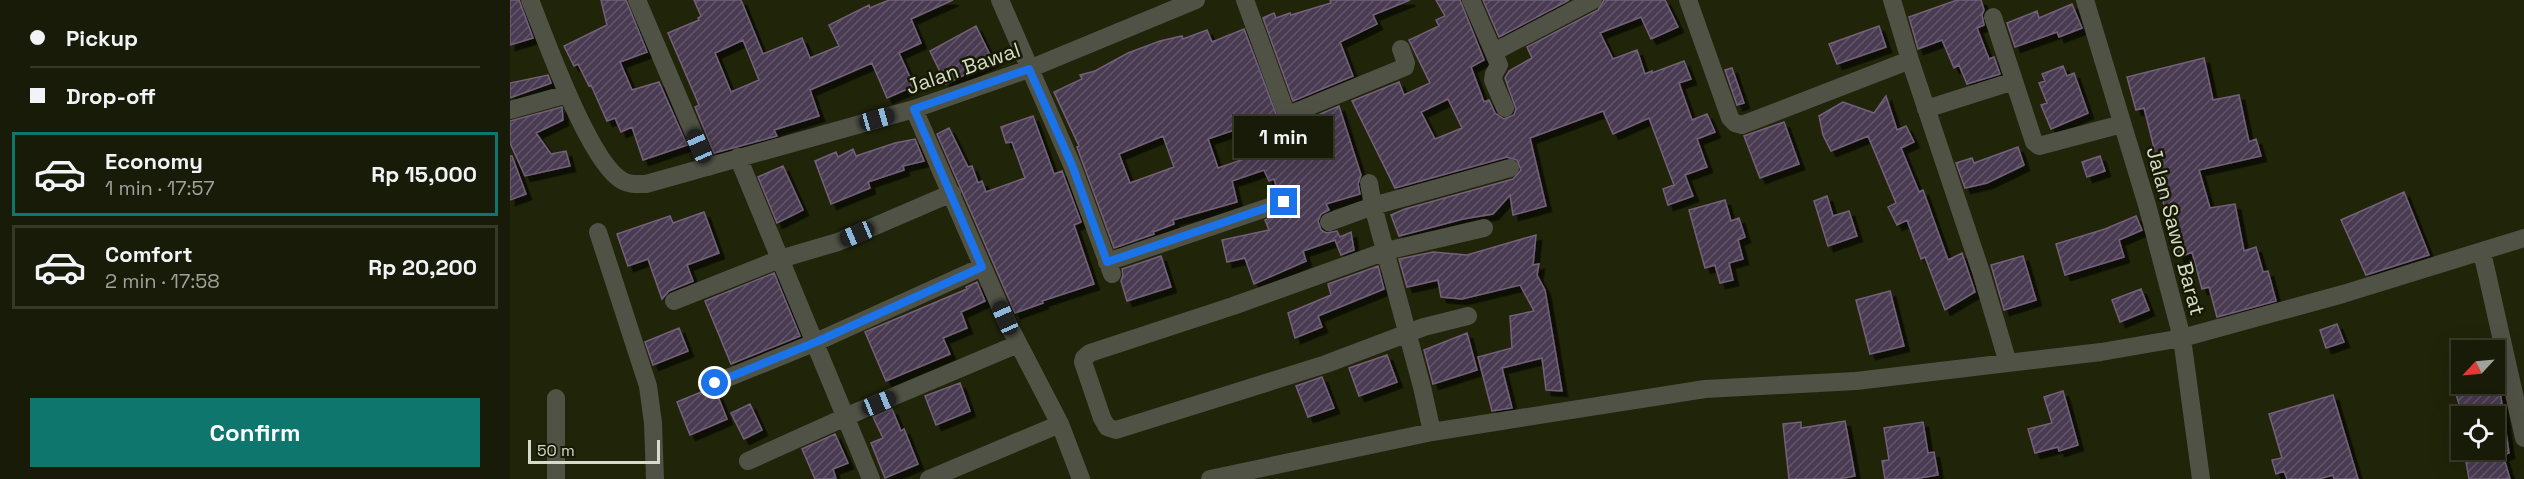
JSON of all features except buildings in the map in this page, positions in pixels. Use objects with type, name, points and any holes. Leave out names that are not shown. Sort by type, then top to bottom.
[{"type":"street","name":"Jalan Bawal","points":[[530,0],[567,94],[602,160],[622,181],[632,184],[646,184],[708,167],[741,164],[914,109],[1032,76],[1197,0]]},
{"type":"street","points":[[638,0],[708,167]]},
{"type":"street","points":[[1000,0],[1045,101],[1109,268],[1284,202]]},
{"type":"street","points":[[1471,0],[1499,65],[1493,80],[1505,108]]},
{"type":"street","points":[[1494,52],[1593,0]]},
{"type":"street","points":[[1688,0],[1730,118],[1742,125],[1910,60]]},
{"type":"street","points":[[1892,0],[1981,272],[2008,363]]},
{"type":"street","name":"Jalan Sawo Barat","points":[[2085,0],[2147,205],[2182,338],[2201,479]]},
{"type":"street","points":[[1247,5],[1286,113],[1293,113],[1405,67],[1406,63],[1401,49]]},
{"type":"street","points":[[1993,17],[2034,142],[2040,146],[2122,124]]},
{"type":"street","points":[[1926,109],[2014,81]]},
{"type":"street","points":[[510,110],[567,94]]},
{"type":"street","points":[[914,109],[1017,344],[1060,424],[1081,479]]},
{"type":"street","points":[[741,164],[871,479]]},
{"type":"street","points":[[1329,222],[1373,206],[1510,168]]},
{"type":"street","points":[[1369,183],[1432,432]]},
{"type":"street","points":[[674,302],[780,260],[838,242],[952,193]]},
{"type":"street","points":[[1468,316],[1407,333],[1326,364],[1116,430],[1107,427],[1102,418],[1084,367],[1084,358],[1090,353],[1233,306],[1386,251],[1484,228]]},
{"type":"street","points":[[598,232],[648,386],[653,423],[655,479]]},
{"type":"street","points":[[1210,479],[1432,432],[1705,388],[1856,381],[2101,352],[2182,338],[2343,294],[2524,238]]},
{"type":"street","points":[[2482,252],[2524,438]]},
{"type":"street","points":[[715,383],[816,342],[982,267]]},
{"type":"street","points":[[748,461],[844,417],[1017,344]]},
{"type":"street","points":[[556,398],[556,479]]},
{"type":"street","points":[[929,479],[1060,424]]},
{"type":"route","points":[[715,383],[816,342],[982,267],[914,109],[1029,69],[1072,165],[1107,262],[1284,202]]}]
